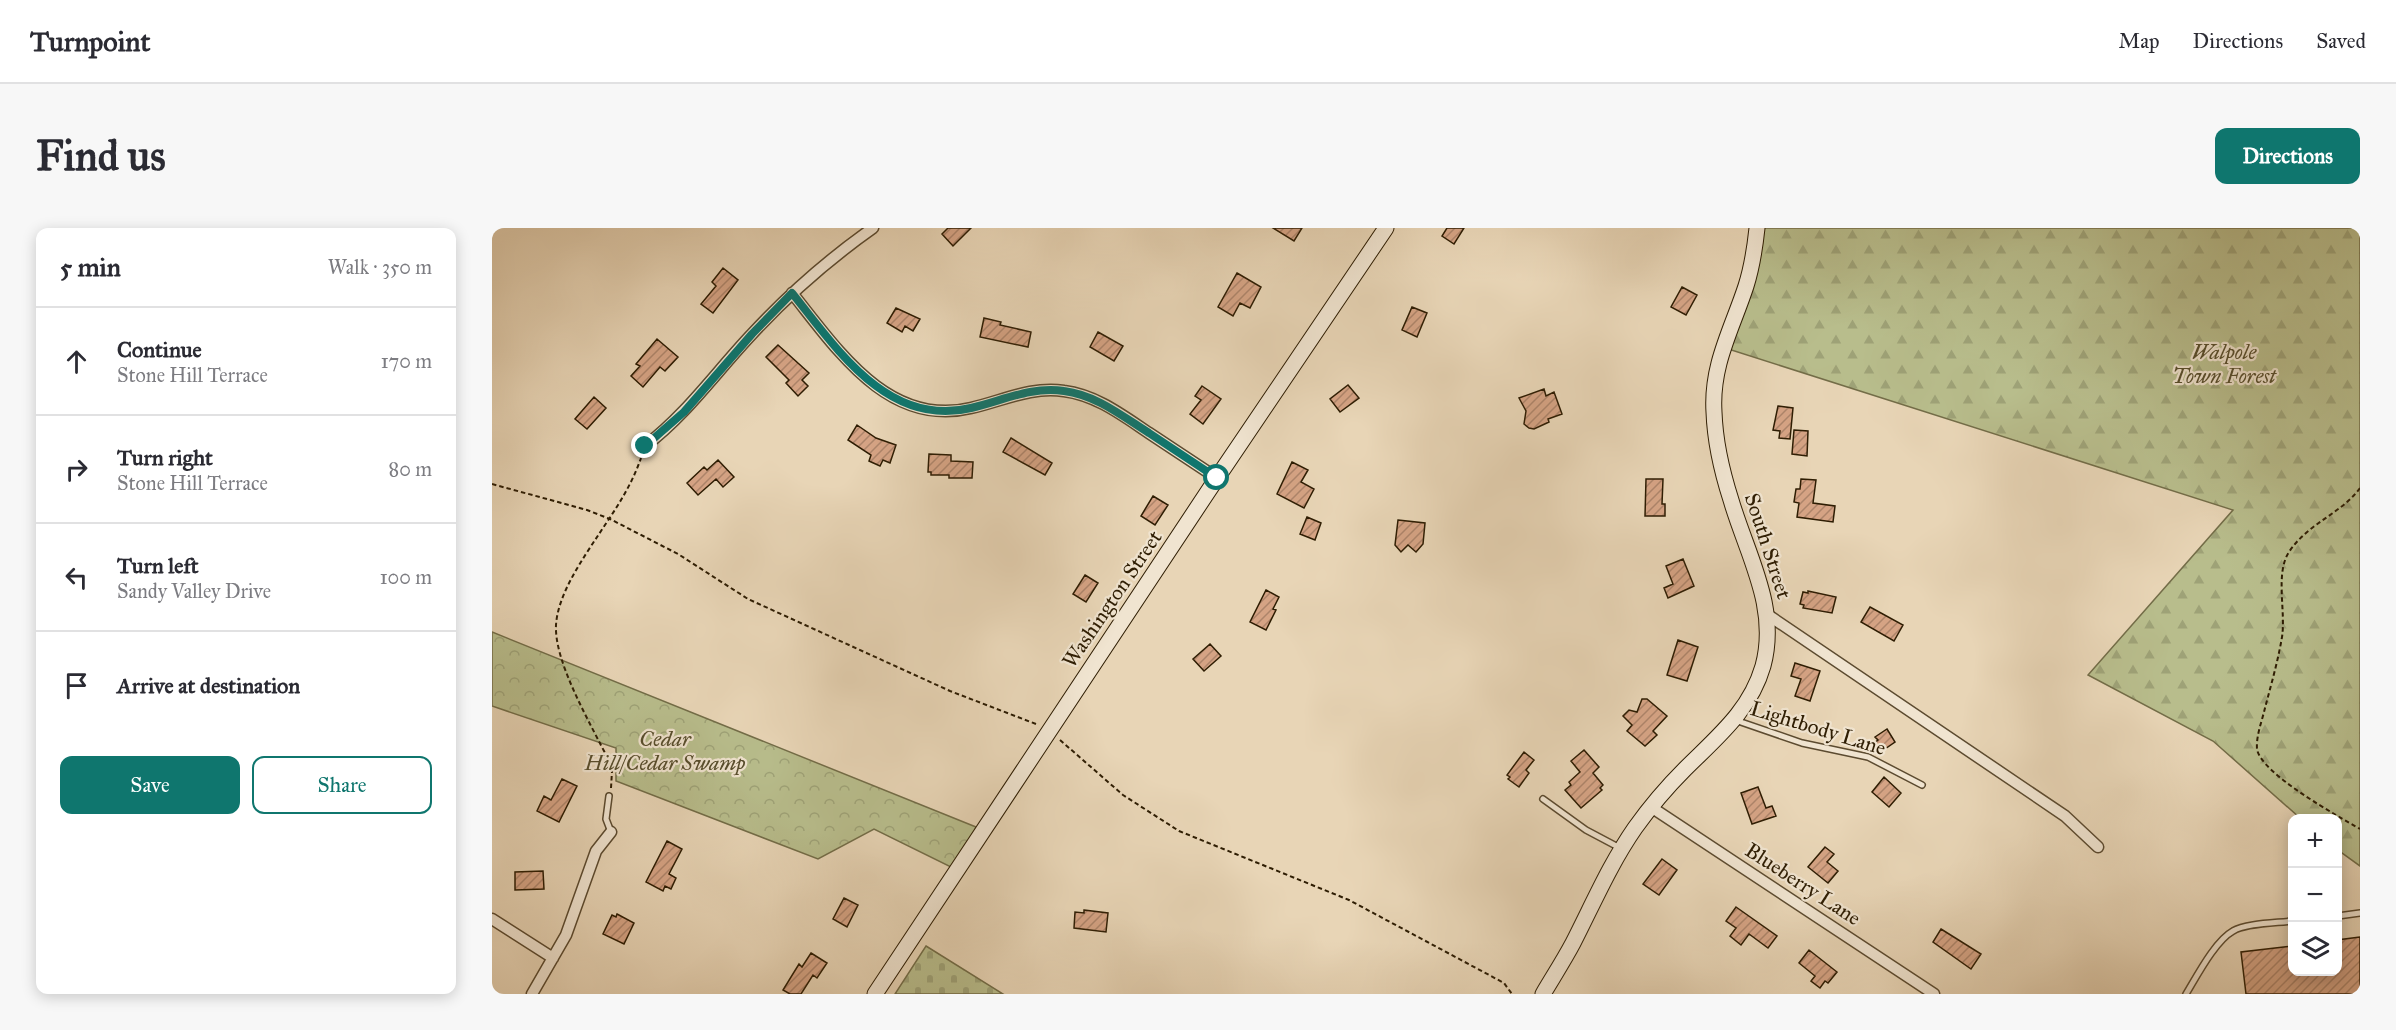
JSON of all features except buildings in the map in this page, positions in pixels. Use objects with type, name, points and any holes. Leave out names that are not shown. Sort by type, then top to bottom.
[{"type":"main road","name":"Washington Street","points":[[876,994],[1217,478],[1386,228]]},
{"type":"main road","name":"South Street","points":[[1543,994],[1573,943],[1604,878],[1622,849],[1651,807],[1735,720],[1744,708],[1762,667],[1768,615],[1731,500],[1716,439],[1713,412],[1713,389],[1717,365],[1747,284],[1757,228]]},
{"type":"street","points":[[645,446],[684,412],[752,334],[792,293],[873,228]]},
{"type":"street","points":[[792,293],[834,347],[879,389],[901,403],[931,412],[970,409],[1039,390],[1063,390],[1085,395],[1108,406],[1217,478]]},
{"type":"street","points":[[1768,615],[2065,816],[2098,847]]},
{"type":"street","name":"Blueberry Lane","points":[[1651,807],[1934,994]]},
{"type":"street","points":[[532,994],[575,914],[596,851],[611,832]]},
{"type":"street","points":[[492,919],[553,958]]},
{"type":"lane","name":"Lightbody Lane","points":[[1735,720],[1802,743],[1868,757],[1922,785]]},
{"type":"lane","points":[[609,796],[606,819],[611,832]]},
{"type":"lane","points":[[1543,799],[1586,830],[1622,849]]},
{"type":"lane","points":[[2342,915],[2360,913]]},
{"type":"lane","points":[[2186,994],[2216,949],[2230,933],[2240,928],[2288,922]]},
{"type":"path","points":[[609,796],[612,771],[609,761],[564,666],[557,642],[556,625],[565,594],[630,486],[645,446]]},
{"type":"path","points":[[492,484],[587,510],[610,519],[678,554],[748,599],[950,692],[1050,730],[1063,744],[1123,795],[1179,831],[1349,900],[1504,983],[1512,994]]},
{"type":"path","points":[[2360,488],[2338,510],[2315,524],[2299,538],[2287,554],[2281,583],[2282,635],[2259,729],[2257,749],[2262,761],[2271,771],[2318,804],[2360,829]]},
{"type":"green space","name":"Walpole Town Forest","points":[[1757,228],[2360,228],[2360,866],[2342,853],[2342,814],[2295,814],[2213,741],[2088,675],[2233,510],[1722,347]]},
{"type":"green space","name":"Cedar Hill/Cedar Swamp","points":[[492,632],[976,827],[961,872],[874,829],[818,859],[616,781],[616,748],[492,706]]},
{"type":"green space","points":[[926,946],[1003,994],[895,994]]},
{"type":"route","points":[[645,446],[684,412],[752,334],[792,293],[834,347],[879,389],[901,403],[931,412],[970,409],[1016,394],[1039,390],[1063,390],[1085,395],[1108,406],[1217,478]]}]
